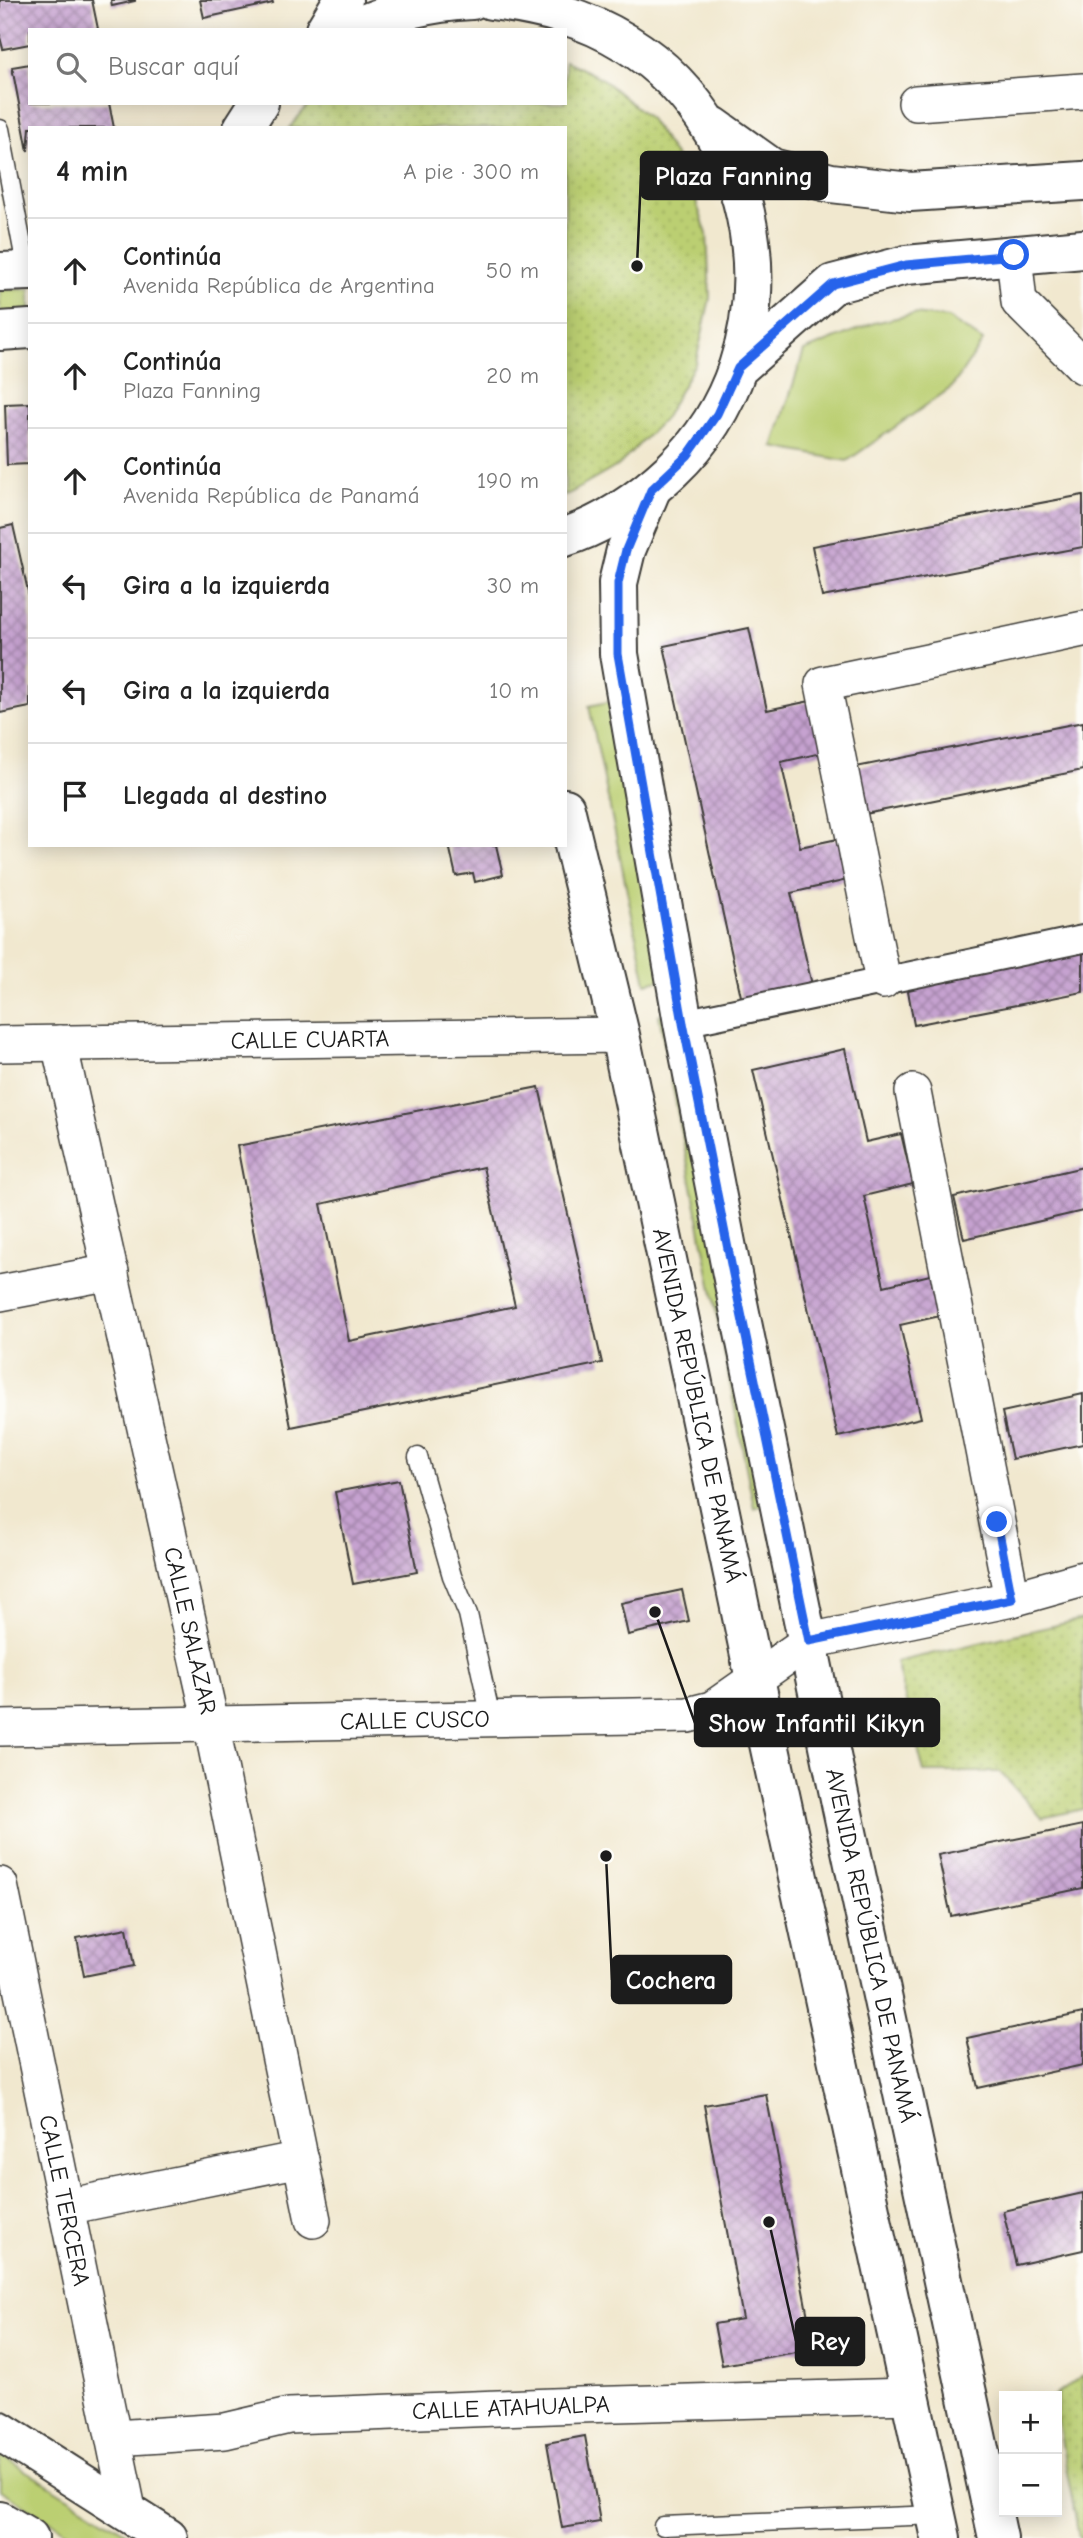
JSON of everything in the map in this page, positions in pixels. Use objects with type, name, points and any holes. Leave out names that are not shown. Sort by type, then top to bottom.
[{"type":"main road","points":[[326,28],[343,0]]},
{"type":"main road","points":[[354,28],[393,12],[439,1],[472,0]]},
{"type":"main road","points":[[491,0],[567,9],[627,43],[671,79],[706,121],[736,179],[752,241],[752,305],[738,368],[717,414],[688,455],[651,490],[612,517],[567,536]]},
{"type":"main road","points":[[244,126],[258,105]]},
{"type":"main road","points":[[706,121],[772,168],[831,183],[910,192],[1083,181]]},
{"type":"main road","points":[[738,368],[833,284],[906,265],[1083,249]]},
{"type":"main road","points":[[0,331],[28,329]]},
{"type":"main road","name":"AVENIDA REPÚBLICA DE PANAMÁ","points":[[651,490],[626,550],[618,583],[618,654],[683,1023],[733,1274],[843,1813],[998,2538]]},
{"type":"main road","name":"AVENIDA REPÚBLICA DE PANAMÁ","points":[[567,816],[620,1035],[755,1679],[938,2526]]},
{"type":"main road","points":[[0,2431],[167,2538]]},
{"type":"main road","points":[[0,2521],[29,2538]]},
{"type":"street","points":[[916,103],[1083,91]]},
{"type":"street","points":[[1014,255],[1019,302],[1083,366]]},
{"type":"street","points":[[883,981],[823,684],[1083,629]]},
{"type":"street","points":[[683,1023],[1083,939]]},
{"type":"street","name":"CALLE CUARTA","points":[[0,1044],[620,1035]]},
{"type":"street","name":"CALLE SALAZAR","points":[[59,1043],[211,1723],[313,2220]]},
{"type":"street","points":[[913,1092],[1012,1599]]},
{"type":"street","points":[[0,1293],[111,1272]]},
{"type":"street","points":[[809,1641],[1012,1599],[1083,1579]]},
{"type":"street","name":"CALLE CUSCO","points":[[0,1728],[688,1714],[712,1709],[809,1641]]},
{"type":"street","name":"CALLE TERCERA","points":[[0,1885],[129,2514]]},
{"type":"street","points":[[66,2207],[301,2159]]},
{"type":"street","name":"CALLE ATAHUALPA","points":[[114,2438],[225,2431],[289,2416],[579,2404],[910,2396]]},
{"type":"lane","points":[[0,129],[19,271]]},
{"type":"lane","points":[[418,1457],[452,1576],[468,1614],[491,1718]]},
{"type":"lane","points":[[663,2526],[938,2526]]},
{"type":"green space","points":[[567,62],[601,78],[650,119],[686,172],[707,234],[710,298],[696,362],[664,419],[619,465],[567,495],[567,126],[291,126],[308,105],[567,105]]},
{"type":"green space","points":[[28,289],[28,315],[0,316],[0,290]]},
{"type":"green space","points":[[914,314],[948,318],[983,341],[952,387],[847,461],[773,447],[804,351],[874,323]]},
{"type":"green space","points":[[617,700],[674,977],[646,983],[589,706]]},
{"type":"green space","points":[[673,1014],[771,1503],[754,1508],[659,1015]]},
{"type":"green space","points":[[1083,1619],[1083,1809],[1042,1818],[1000,1772],[924,1772],[896,1662]]},
{"type":"green space","points":[[1083,2375],[1083,2538],[1079,2538],[1062,2444],[1061,2391]]},
{"type":"green space","points":[[0,2455],[135,2538],[77,2538],[0,2490]]},
{"type":"building","points":[[0,0],[92,0],[98,28],[28,28],[28,44],[3,49],[0,37]]},
{"type":"building","points":[[111,0],[135,0],[135,1],[112,6]]},
{"type":"building","points":[[200,0],[272,0],[273,3],[204,18]]},
{"type":"building","points":[[28,64],[28,105],[109,105],[114,126],[28,126],[28,151],[12,67]]},
{"type":"building","points":[[28,403],[28,464],[7,465],[5,404]]},
{"type":"building","points":[[1083,495],[1083,547],[822,597],[812,546]]},
{"type":"building","points":[[13,525],[28,591],[28,707],[0,713],[0,528]]},
{"type":"building","points":[[749,628],[767,710],[815,700],[826,752],[781,762],[800,847],[847,837],[856,878],[791,893],[812,985],[742,1001],[664,646]]},
{"type":"building","points":[[1083,722],[1083,770],[865,814],[856,767]]},
{"type":"building","points":[[449,847],[496,847],[503,875],[475,882],[473,873],[456,876]]},
{"type":"building","points":[[1083,945],[1083,992],[914,1025],[906,979]]},
{"type":"building","points":[[845,1049],[866,1142],[901,1134],[913,1184],[864,1196],[884,1286],[930,1275],[940,1316],[900,1325],[921,1418],[838,1437],[753,1070]]},
{"type":"building","points":[[539,1087],[602,1363],[291,1427],[237,1146]],"holes":[[[483,1167],[515,1306],[349,1341],[321,1204]]]},
{"type":"building","points":[[1083,1167],[1083,1211],[964,1239],[954,1197]]},
{"type":"building","points":[[1083,1394],[1083,1444],[1012,1459],[1002,1412]]},
{"type":"building","points":[[399,1480],[417,1572],[353,1584],[335,1492]]},
{"type":"building","points":[[682,1590],[689,1621],[628,1635],[621,1603]]},
{"type":"building","points":[[1083,1825],[1083,1888],[951,1916],[938,1855]]},
{"type":"building","points":[[127,1928],[134,1966],[84,1976],[77,1938]]},
{"type":"building","points":[[1083,2013],[1083,2065],[978,2088],[967,2038]]},
{"type":"building","points":[[766,2094],[814,2349],[722,2365],[714,2324],[743,2319],[704,2105]]},
{"type":"building","points":[[1083,2193],[1083,2250],[1016,2265],[1003,2211]]},
{"type":"building","points":[[585,2436],[600,2522],[562,2528],[547,2443]]},
{"type":"place","name":"Plaza Fanning","points":[[637,266]]},
{"type":"place","name":"Show Infantil Kikyn","points":[[655,1612]]},
{"type":"place","name":"Cochera","points":[[606,1856]]},
{"type":"place","name":"Rey","points":[[769,2222]]},
{"type":"route","points":[[997,1522],[1012,1599],[809,1641],[683,1023],[618,654],[617,618],[618,583],[626,550],[651,490],[688,455],[717,414],[738,368],[800,311],[833,284],[906,265],[1014,255]]}]
